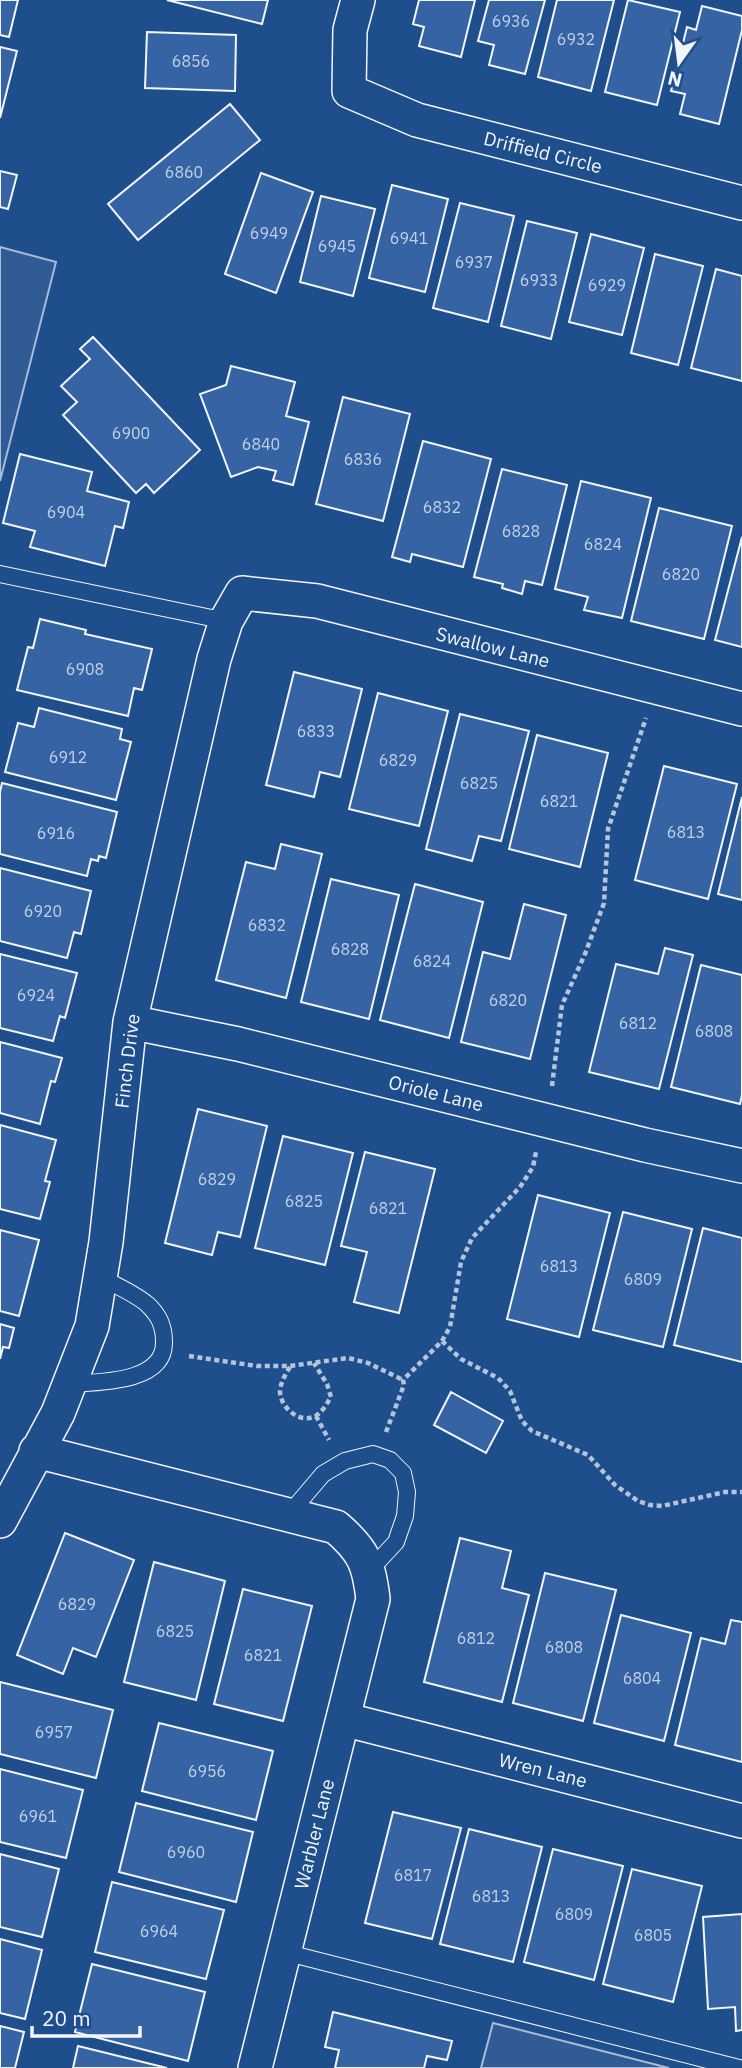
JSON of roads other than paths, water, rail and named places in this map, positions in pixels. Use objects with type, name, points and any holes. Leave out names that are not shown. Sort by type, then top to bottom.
[{"type":"street","name":"Driffield Circle","points":[[358,0],[350,30],[349,90],[417,120],[742,203]]},
{"type":"street","name":"Swallow Lane","points":[[234,607],[317,601],[742,709]]},
{"type":"street","name":"Finch Drive","points":[[0,1521],[58,1413],[92,1326],[106,1242],[130,1022],[214,659],[234,607]]},
{"type":"street","name":"Oriole Lane","points":[[130,1022],[238,1044],[645,1145],[742,1166]]},
{"type":"street","points":[[36,1451],[336,1527],[353,1541],[371,1585]]},
{"type":"street","name":"Warbler Lane","points":[[255,2068],[343,1719],[371,1585]]},
{"type":"street","name":"Wren Lane","points":[[343,1719],[742,1821]]},
{"type":"lane","points":[[0,574],[234,607]]},
{"type":"lane","points":[[69,1384],[119,1380],[147,1371],[159,1362],[164,1352],[164,1333],[159,1317],[146,1303],[100,1277]]},
{"type":"lane","points":[[289,1514],[323,1474],[345,1461],[373,1454],[390,1460],[403,1473],[407,1492],[405,1516],[396,1542],[371,1585]]},
{"type":"lane","points":[[285,1952],[739,2068]]}]
